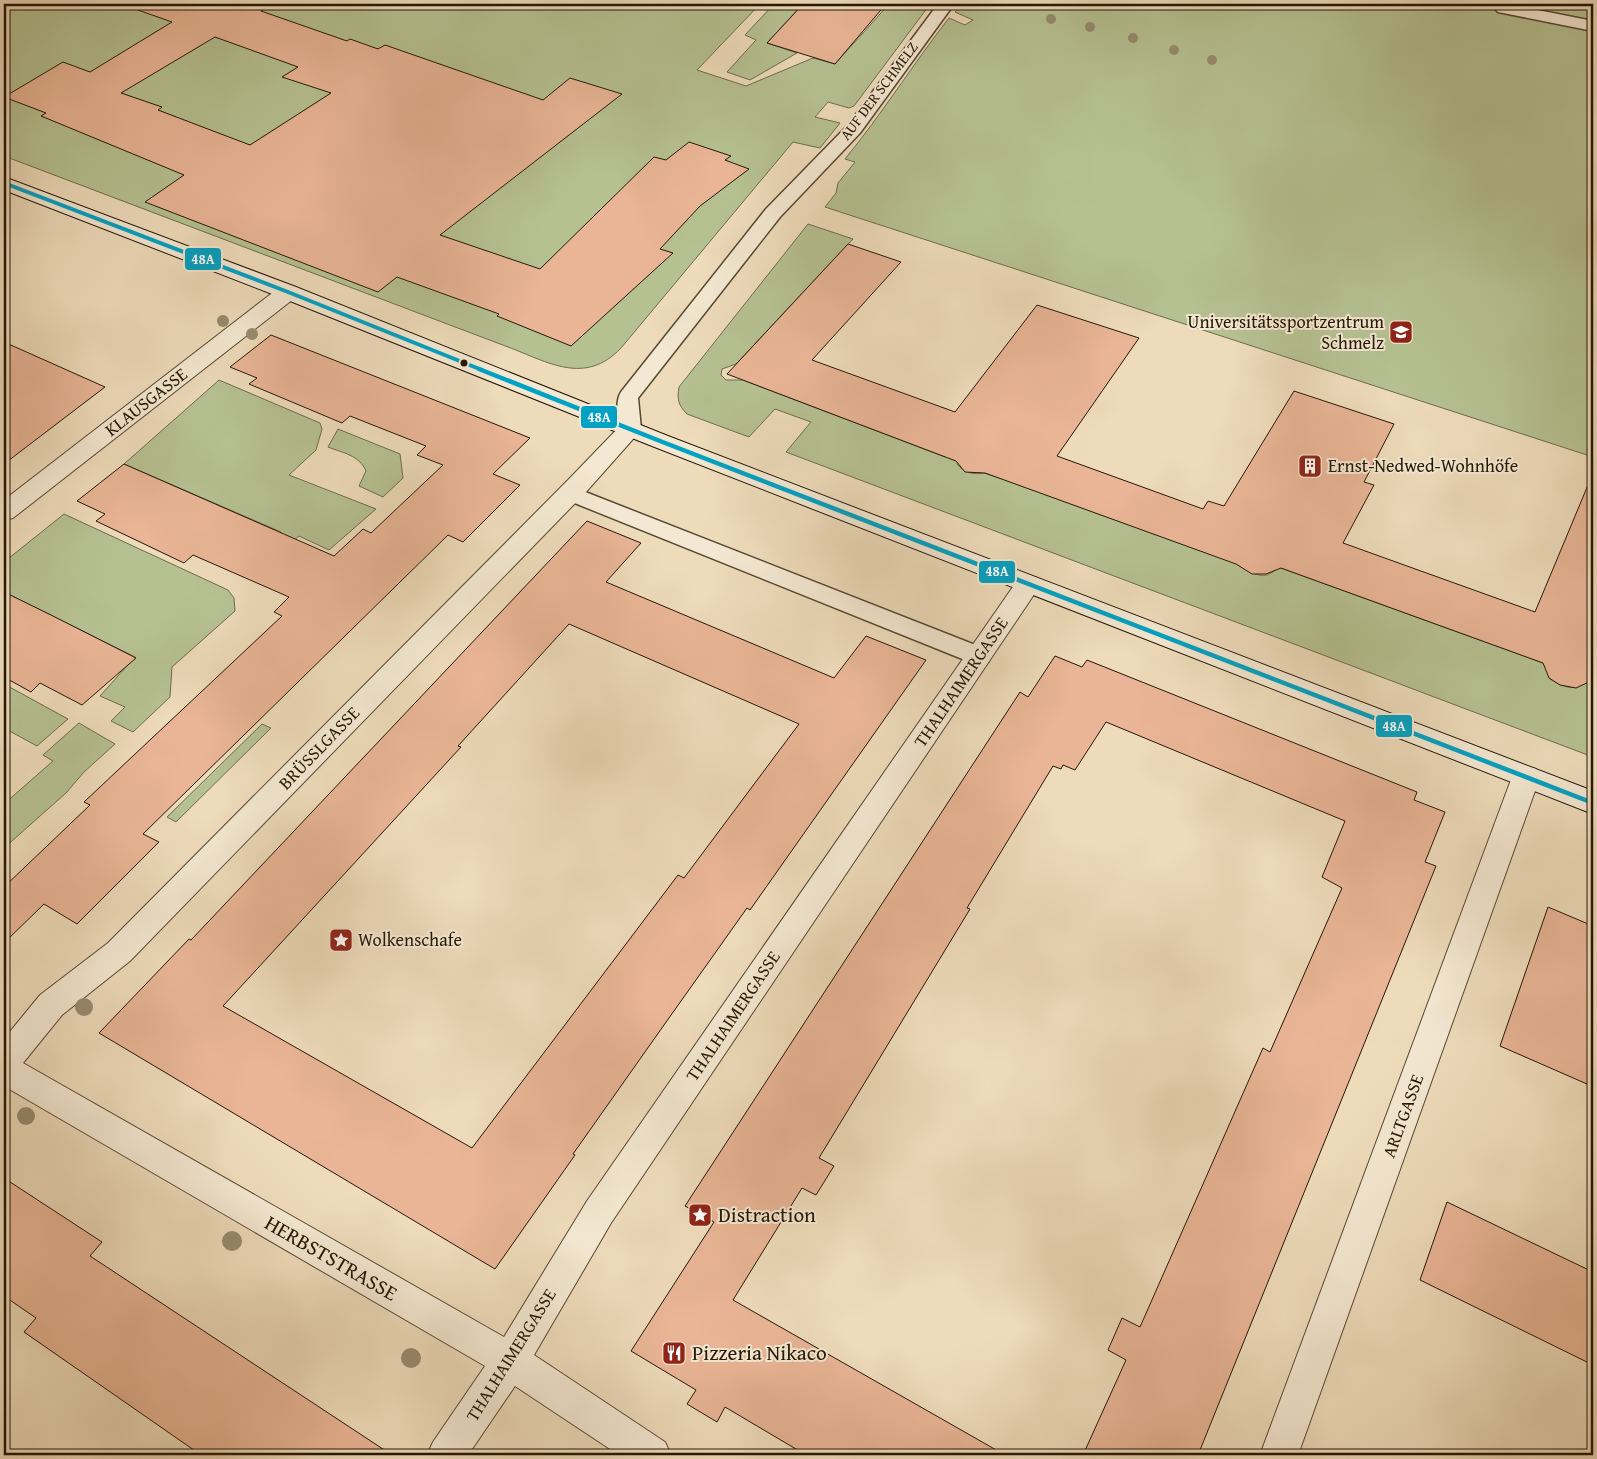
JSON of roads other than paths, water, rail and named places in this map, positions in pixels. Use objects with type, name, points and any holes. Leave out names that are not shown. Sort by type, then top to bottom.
[{"type":"street","points":[[4,183],[288,292],[630,429],[1593,803]]},
{"type":"street","name":"KLAUSGASSE","points":[[4,512],[288,292]]},
{"type":"street","name":"BRÜSSLGASSE","points":[[4,1062],[51,1005],[119,952],[570,493],[630,429]]},
{"type":"street","name":"THALHAIMERGASSE","points":[[446,1455],[510,1362],[599,1212],[1028,584]]},
{"type":"street","name":"ARLTGASSE","points":[[1279,1455],[1526,777]]},
{"type":"street","name":"HERBSTSTRASSE","points":[[4,1068],[510,1362],[652,1455]]},
{"type":"lane","name":"AUF DER SCHMELZ","points":[[630,429],[628,397],[768,218],[794,188],[854,129],[896,69],[946,4]]},
{"type":"lane","points":[[1498,4],[1504,9],[1593,26]]},
{"type":"lane","points":[[570,493],[978,656]]},
{"type":"place","name":"Universitätssportzentrum Schmelz","points":[[1401,332]]},
{"type":"place","name":"Ernst-Nedwed-Wohnhöfe","points":[[1310,466]]},
{"type":"place","name":"Wolkenschafe","points":[[341,940]]},
{"type":"place","name":"Distraction","points":[[700,1215]]},
{"type":"place","name":"Pizzeria Nikaco","points":[[674,1353]]}]
